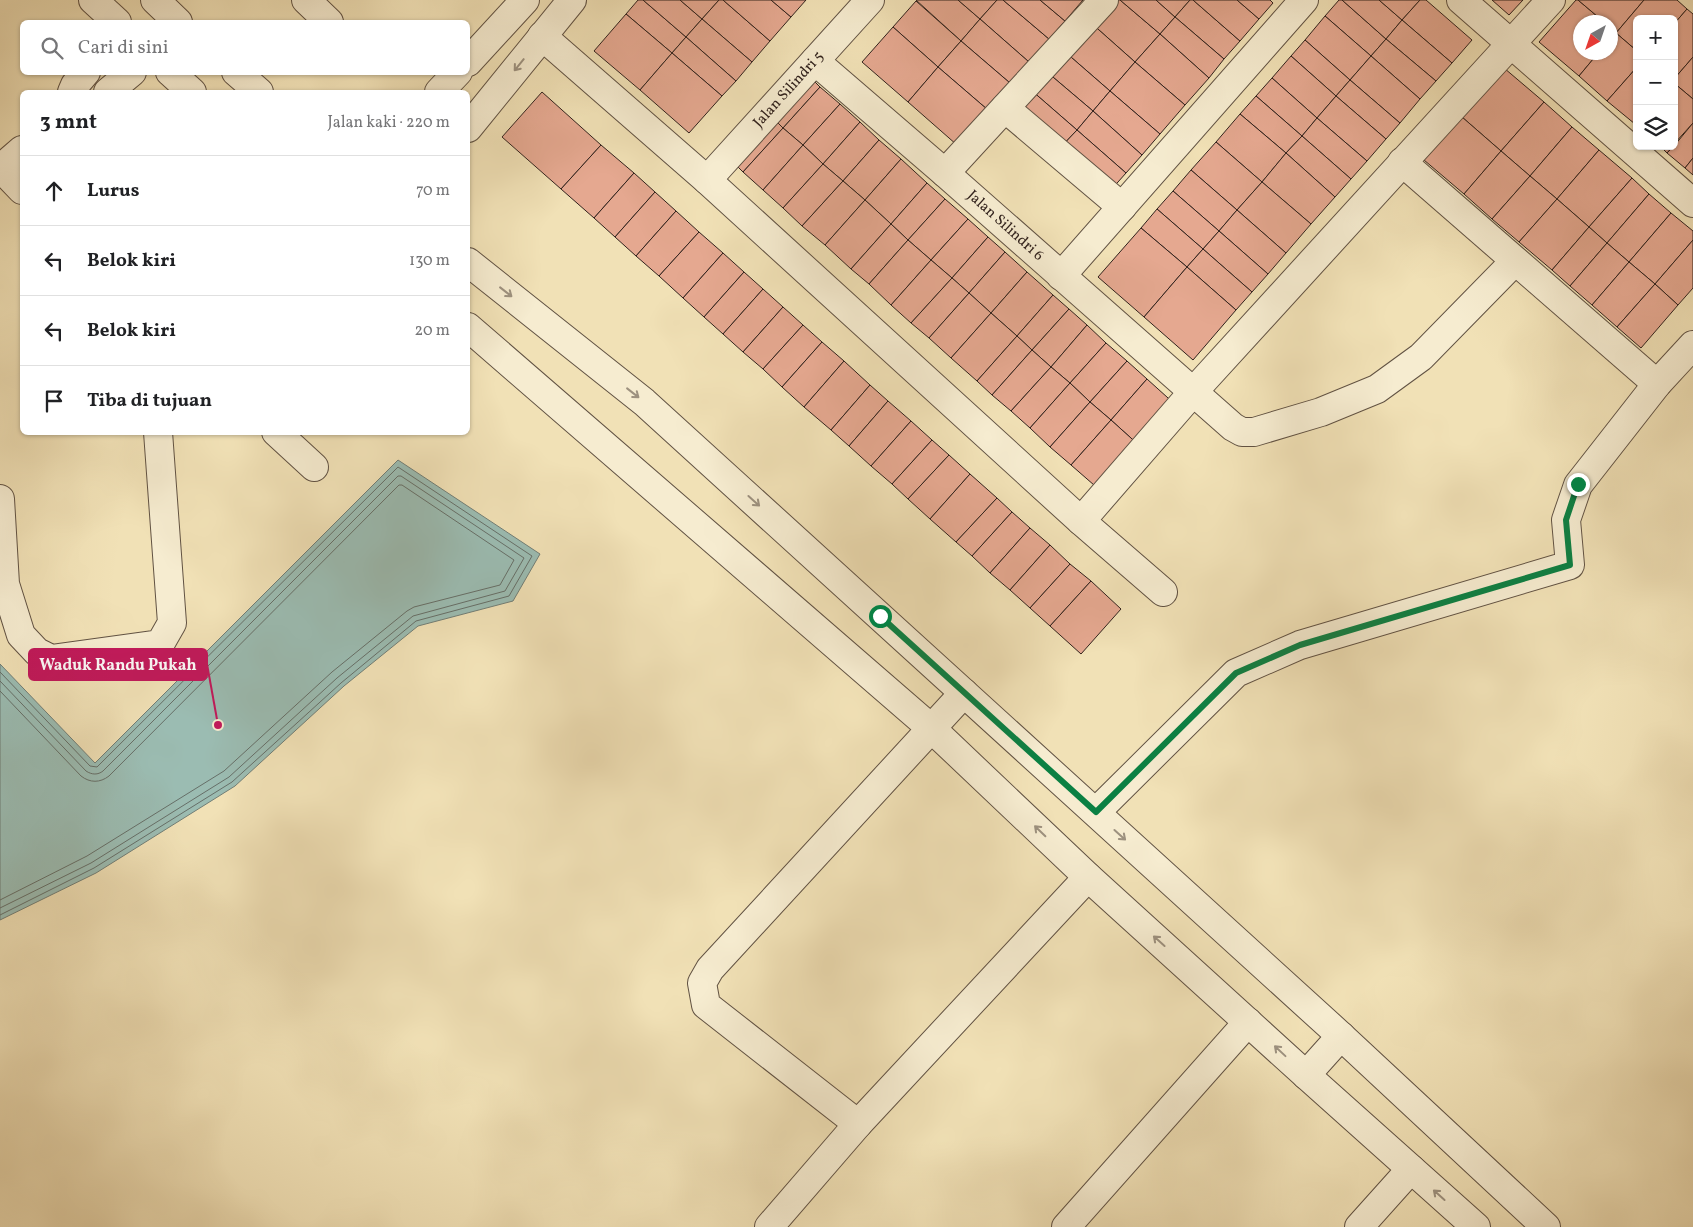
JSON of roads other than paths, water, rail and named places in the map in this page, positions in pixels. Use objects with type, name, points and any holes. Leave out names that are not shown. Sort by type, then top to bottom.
[{"type":"street","points":[[93,0],[115,20]]},
{"type":"street","points":[[132,20],[153,0],[176,20]]},
{"type":"street","points":[[306,0],[327,20]]},
{"type":"street","points":[[470,60],[525,0]]},
{"type":"street","points":[[470,126],[572,0]]},
{"type":"street","name":"Jalan Silindri 5","points":[[707,180],[870,0]]},
{"type":"street","points":[[945,173],[1104,0]]},
{"type":"street","points":[[1061,276],[1304,0]]},
{"type":"street","points":[[1461,0],[1510,45],[1693,203]]},
{"type":"street","points":[[1081,521],[1193,392],[1551,0]]},
{"type":"street","points":[[542,36],[707,180],[1081,521],[1163,592]]},
{"type":"street","name":"Jalan Silindri 6","points":[[815,61],[1233,427],[1242,432],[1254,432],[1322,412],[1377,389],[1421,357],[1515,260]]},
{"type":"street","points":[[73,90],[83,75]]},
{"type":"street","points":[[110,90],[128,75]]},
{"type":"street","points":[[173,75],[190,90]]},
{"type":"street","points":[[239,75],[257,90]]},
{"type":"street","points":[[441,90],[455,75]]},
{"type":"street","points":[[1005,108],[1122,207]]},
{"type":"street","points":[[20,152],[0,168],[20,188]]},
{"type":"street","points":[[1402,162],[1657,384]]},
{"type":"street","points":[[470,264],[644,402],[1341,1036],[1546,1227]]},
{"type":"street","points":[[470,329],[932,729],[1088,877],[1476,1227]]},
{"type":"street","points":[[1096,812],[1236,673],[1300,645],[1570,565],[1566,520],[1578,484],[1657,384],[1693,345]]},
{"type":"street","points":[[0,499],[3,583],[21,635],[37,652],[51,659],[160,644],[172,623],[158,435]]},
{"type":"street","points":[[279,435],[314,467]]},
{"type":"street","points":[[858,1124],[706,1006],[702,983],[710,969],[964,693]]},
{"type":"street","points":[[769,1227],[858,1124],[1088,877]]},
{"type":"street","points":[[1066,1227],[1248,1022]]},
{"type":"street","points":[[1306,1075],[1341,1036]]},
{"type":"street","points":[[1359,1227],[1411,1169]]},
{"type":"water","points":[[398,460],[540,554],[513,601],[418,626],[344,686],[235,786],[96,873],[0,920],[0,664],[95,763]]},
{"type":"place","name":"Waduk Randu Pukah","points":[[218,725]]}]
